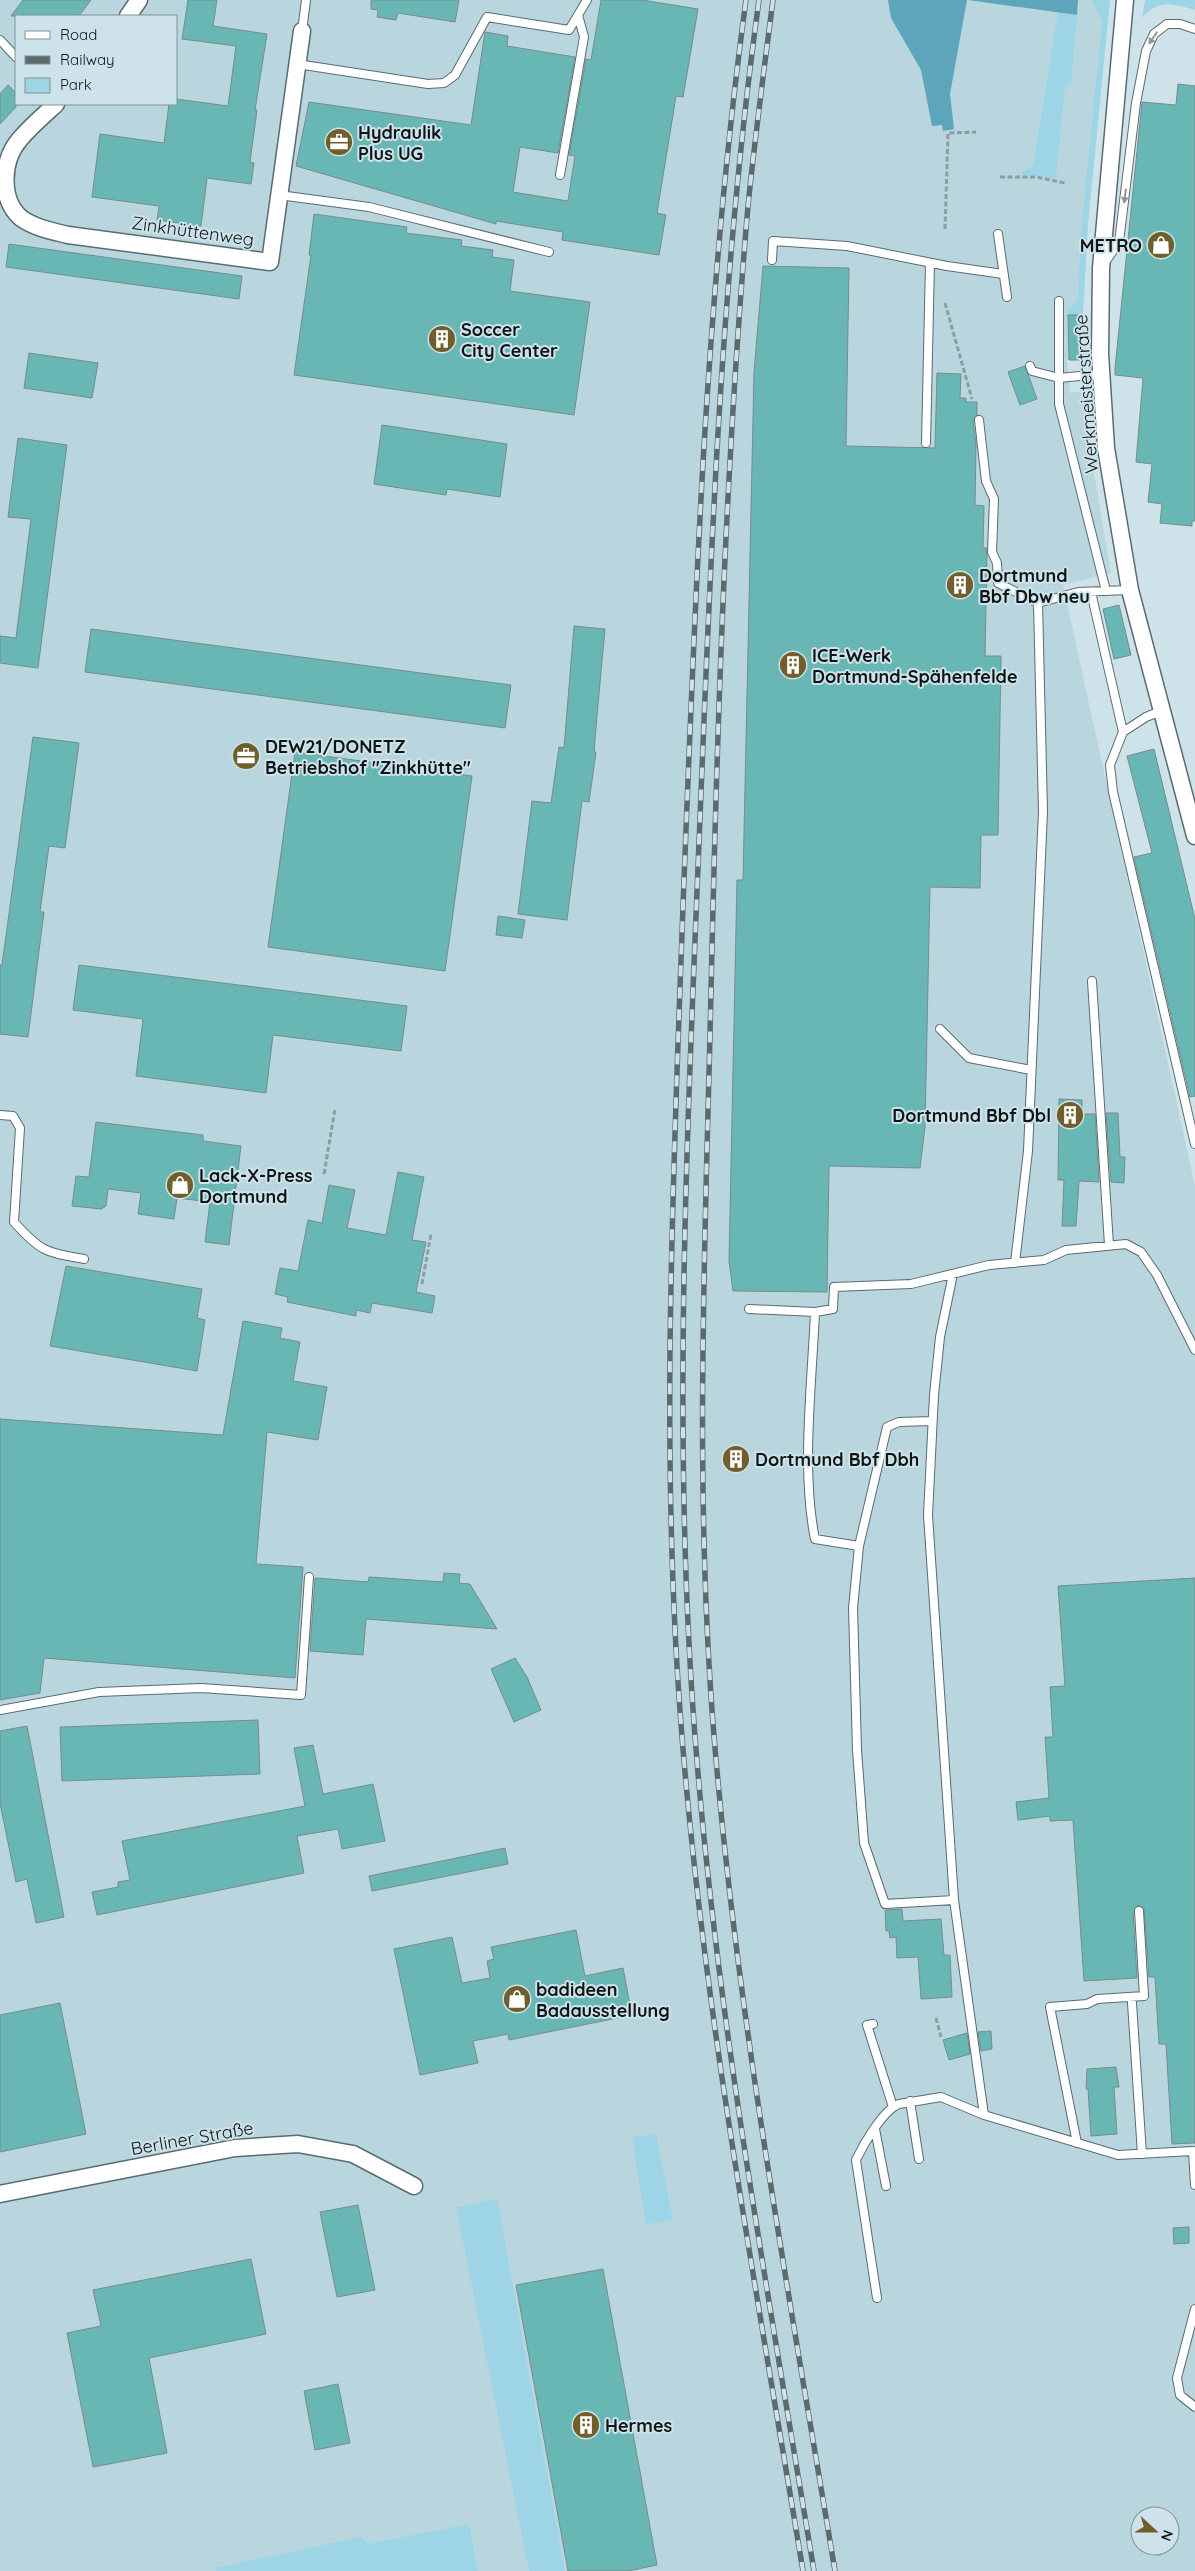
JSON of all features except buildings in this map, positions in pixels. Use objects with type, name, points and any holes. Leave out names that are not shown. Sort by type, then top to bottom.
[{"type":"street","points":[[129,15],[139,0]]},
{"type":"street","name":"Werkmeisterstraße","points":[[1125,0],[1101,268],[1101,374],[1106,448],[1130,590],[1194,830]]},
{"type":"street","name":"Zinkhüttenweg","points":[[55,105],[19,140],[6,160],[2,177],[5,198],[19,218],[33,225],[68,235],[270,262],[302,30]]},
{"type":"street","name":"Berliner Straße","points":[[0,2194],[235,2148],[298,2144],[353,2154],[414,2186]]},
{"type":"lane","points":[[302,30],[306,0]]},
{"type":"lane","points":[[297,64],[428,84],[444,83],[455,75],[487,17],[569,30],[587,0]]},
{"type":"lane","points":[[560,175],[584,37],[578,15]]},
{"type":"lane","points":[[1101,268],[1119,242],[1136,103],[1146,50],[1154,34],[1167,24],[1180,24],[1195,29]]},
{"type":"lane","points":[[0,40],[15,56]]},
{"type":"lane","points":[[279,195],[369,207],[550,252]]},
{"type":"lane","points":[[998,234],[1007,297]]},
{"type":"lane","points":[[772,260],[773,241],[847,246],[930,263],[1003,274]]},
{"type":"lane","points":[[926,443],[930,263]]},
{"type":"lane","points":[[1059,301],[1059,404],[1106,591]]},
{"type":"lane","points":[[1030,366],[1032,370],[1059,378],[1101,374]]},
{"type":"lane","points":[[979,420],[986,481],[994,500],[992,552],[997,563],[998,583],[1038,603],[1078,592],[1130,590]]},
{"type":"lane","points":[[1090,592],[1123,732],[1110,765],[1113,792],[1195,1144]]},
{"type":"lane","points":[[1015,1263],[1028,1150],[1043,811],[1038,603]]},
{"type":"lane","points":[[1123,732],[1146,717],[1162,712]]},
{"type":"lane","points":[[1092,981],[1109,1245]]},
{"type":"lane","points":[[940,1029],[969,1058],[1031,1070]]},
{"type":"lane","points":[[0,1114],[13,1116],[20,1128],[14,1222],[35,1245],[53,1254],[84,1260]]},
{"type":"lane","points":[[749,1309],[815,1312],[833,1309],[834,1287],[911,1284],[989,1265],[1044,1260],[1066,1250],[1126,1244],[1141,1252],[1157,1275],[1195,1350]]},
{"type":"lane","points":[[953,1274],[940,1337],[932,1421],[928,1515],[954,1900],[984,2115]]},
{"type":"lane","points":[[815,1312],[808,1482],[815,1539],[860,1546]]},
{"type":"lane","points":[[932,1421],[898,1422],[888,1427],[860,1546],[853,1608],[857,1750],[864,1843],[885,1904],[954,1900]]},
{"type":"lane","points":[[0,1710],[99,1692],[201,1688],[301,1695],[309,1577]]},
{"type":"lane","points":[[1077,2143],[1050,2007],[1087,2004],[1097,1999],[1144,1996],[1139,1911]]},
{"type":"lane","points":[[1132,2003],[1142,2154]]},
{"type":"lane","points":[[873,2024],[867,2025],[893,2106]]},
{"type":"lane","points":[[877,2298],[856,2160],[875,2129],[893,2106],[910,2101],[941,2097],[984,2115],[1118,2155],[1193,2151],[1195,2185]]},
{"type":"lane","points":[[910,2101],[919,2159]]},
{"type":"lane","points":[[875,2129],[886,2186]]},
{"type":"lane","points":[[1195,2309],[1177,2378],[1180,2395],[1195,2407]]},
{"type":"path","points":[[945,230],[948,133],[976,132]]},
{"type":"path","points":[[1000,177],[1036,177],[1065,183]]},
{"type":"path","points":[[945,302],[972,399]]},
{"type":"path","points":[[324,1174],[335,1109]]},
{"type":"path","points":[[422,1284],[431,1234]]},
{"type":"path","points":[[936,2018],[941,2037]]},
{"type":"shaded area","points":[[0,0],[1110,0],[1088,223],[1082,327],[1083,359],[1067,360],[1070,393],[1086,391],[1092,461],[1111,573],[1063,585],[1195,1186],[1195,2571],[0,2571]]},
{"type":"shaded area","points":[[888,0],[967,0],[950,94],[954,129],[943,131],[942,125],[932,126],[921,70],[891,18]]},
{"type":"shaded area","points":[[968,0],[1078,0],[1077,15]]},
{"type":"green space","points":[[1092,0],[1110,0],[1088,223],[1083,315],[1067,315],[1067,310],[1078,300],[1081,232],[1102,22]]},
{"type":"green space","points":[[1145,0],[1195,0],[1195,10],[1172,5],[1159,6],[1142,18]]},
{"type":"green space","points":[[1058,12],[1077,15],[1071,83],[1065,88],[1056,178],[1017,174],[1033,166]]},
{"type":"green space","points":[[656,2134],[673,2220],[646,2224],[632,2137]]},
{"type":"green space","points":[[497,2199],[565,2571],[529,2571],[456,2207]]},
{"type":"green space","points":[[469,2524],[478,2571],[216,2571],[215,2568],[360,2537],[368,2544]]},
{"type":"railway","points":[[746,0],[732,113],[711,339],[697,566],[672,1222],[670,1328],[671,1538],[683,1749],[705,1955],[751,2264],[803,2571]]},
{"type":"railway","points":[[759,0],[734,216],[725,324],[712,541],[693,977],[686,1198],[683,1418],[684,1529],[696,1749],[717,1955],[746,2161],[814,2571]]},
{"type":"railway","points":[[773,0],[748,206],[733,413],[722,621],[715,828],[704,1299],[703,1474],[705,1561],[708,1649],[714,1736],[736,1946],[766,2155],[835,2571]]},
{"type":"place","name":"Hydraulik Plus UG","points":[[339,142]]},
{"type":"place","name":"METRO","points":[[1161,245]]},
{"type":"place","name":"Soccer City Center","points":[[442,339]]},
{"type":"place","name":"Dortmund Bbf Dbw neu","points":[[960,585]]},
{"type":"place","name":"ICE-Werk Dortmund-Spähenfelde","points":[[793,665]]},
{"type":"place","name":"DEW21/DONETZ Betriebshof \"Zinkhütte\"","points":[[246,756]]},
{"type":"place","name":"Dortmund Bbf Dbl","points":[[1070,1115]]},
{"type":"place","name":"Lack-X-Press Dortmund","points":[[180,1185]]},
{"type":"place","name":"Dortmund Bbf Dbh","points":[[736,1459]]},
{"type":"place","name":"badideen Badausstellung","points":[[517,1999]]},
{"type":"place","name":"Hermes","points":[[586,2425]]}]
